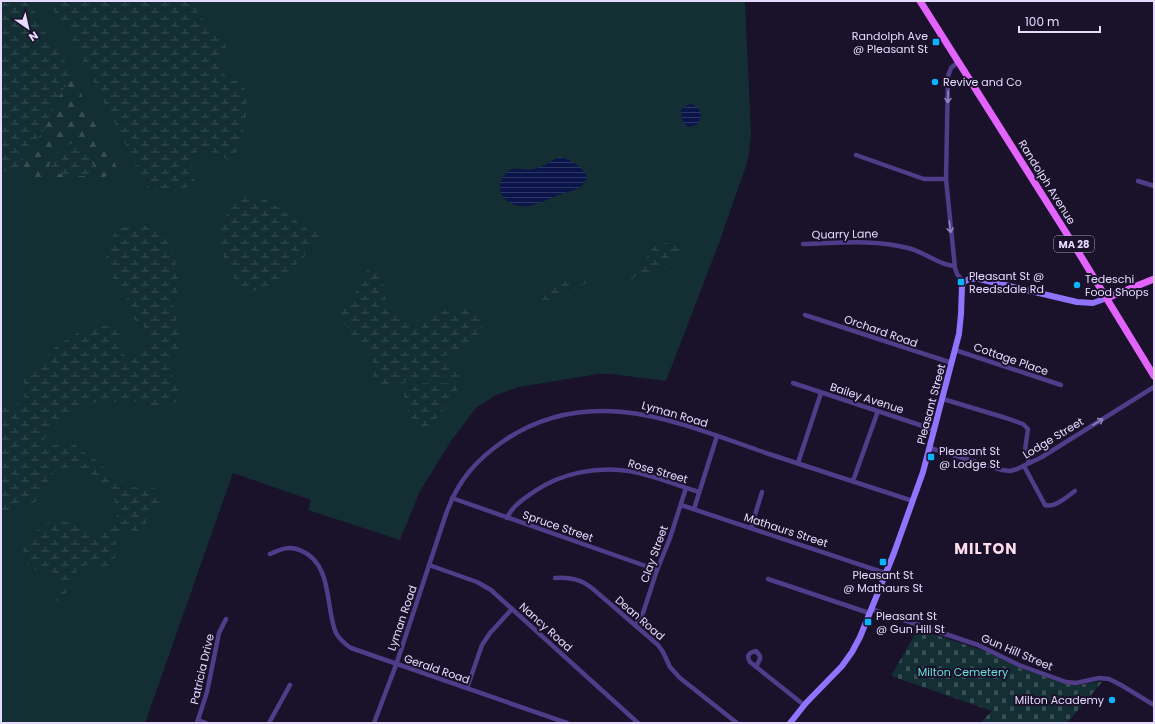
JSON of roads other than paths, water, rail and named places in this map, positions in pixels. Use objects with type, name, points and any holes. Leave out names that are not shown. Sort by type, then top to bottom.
[{"type":"main road","name":"Randolph Avenue","points":[[920,1],[1107,298],[1154,376]]},
{"type":"main road","points":[[1107,298],[1154,280]]},
{"type":"street","points":[[958,62],[951,68],[948,76],[946,179],[954,266],[957,274],[964,282],[971,278],[979,279],[1068,300],[1088,303],[1107,298]]},
{"type":"street","points":[[856,155],[924,179],[946,179]]},
{"type":"street","points":[[1138,181],[1154,186]]},
{"type":"street","name":"Quarry Lane","points":[[803,244],[886,243],[913,249],[947,265],[954,266]]},
{"type":"street","name":"Pleasant Street","points":[[790,723],[804,705],[842,666],[860,637],[913,501],[930,448],[961,325],[961,288],[964,282]]},
{"type":"street","name":"Orchard Road","points":[[805,315],[952,363]]},
{"type":"street","name":"Cottage Place","points":[[955,350],[1062,385]]},
{"type":"street","name":"Bailey Avenue","points":[[793,383],[934,430]]},
{"type":"street","name":"Lodge Street","points":[[930,448],[1002,470],[1013,470],[1029,464],[1154,387]]},
{"type":"street","points":[[798,463],[822,393]]},
{"type":"street","points":[[943,399],[1025,425],[1028,430],[1025,450],[1029,464]]},
{"type":"street","name":"Lyman Road","points":[[374,723],[396,664],[452,498],[464,477],[476,462],[521,431],[540,422],[594,410],[623,411],[658,417],[913,501]]},
{"type":"street","points":[[853,481],[878,412]]},
{"type":"street","points":[[694,509],[717,436]]},
{"type":"street","points":[[1024,466],[1043,502],[1047,506],[1053,505],[1075,491]]},
{"type":"street","name":"Rose Street","points":[[507,518],[515,507],[538,489],[559,478],[584,472],[604,470],[629,471],[699,492]]},
{"type":"street","name":"Clay Street","points":[[635,625],[643,613],[686,488]]},
{"type":"street","points":[[751,528],[762,492]]},
{"type":"street","name":"Spruce Street","points":[[452,498],[658,570]]},
{"type":"street","name":"Mathaurs Street","points":[[681,505],[885,573]]},
{"type":"street","name":"Gerald Road","points":[[270,554],[282,548],[300,550],[310,556],[318,564],[323,575],[333,622],[339,638],[344,644],[355,650],[567,723]]},
{"type":"street","name":"Nancy Road","points":[[429,565],[484,586],[512,609],[638,723]]},
{"type":"street","name":"Dean Road","points":[[555,578],[570,578],[584,582],[593,588],[661,648],[670,667],[680,678],[737,723]]},
{"type":"street","name":"Gun Hill Street","points":[[768,580],[978,645],[1019,665],[1066,682],[1076,683],[1099,678],[1109,679],[1154,705]]},
{"type":"street","points":[[467,688],[482,646],[490,633],[512,609]]},
{"type":"street","name":"Patricia Drive","points":[[198,722],[207,692],[219,632],[226,619]]},
{"type":"street","points":[[756,667],[804,705]]},
{"type":"street","points":[[269,723],[290,685]]},
{"type":"street","points":[[198,722],[206,723]]},
{"type":"place","name":"Randolph Ave @ Pleasant St","points":[[936,42]]},
{"type":"place","name":"Revive and Co","points":[[935,82]]},
{"type":"place","name":"Pleasant St @ Reedsdale Rd","points":[[961,282]]},
{"type":"place","name":"Tedeschi Food Shops","points":[[1077,285]]},
{"type":"place","name":"Pleasant St @ Lodge St","points":[[931,457]]},
{"type":"place","name":"Pleasant St @ Mathaurs St","points":[[883,562]]},
{"type":"place","name":"Pleasant St @ Gun Hill St","points":[[868,622]]},
{"type":"place","name":"Milton Academy","points":[[1112,700]]},
{"type":"district","name":"MILTON","points":[[986,549]]},
{"type":"park label","name":"Milton Cemetery","points":[[963,672]]}]
